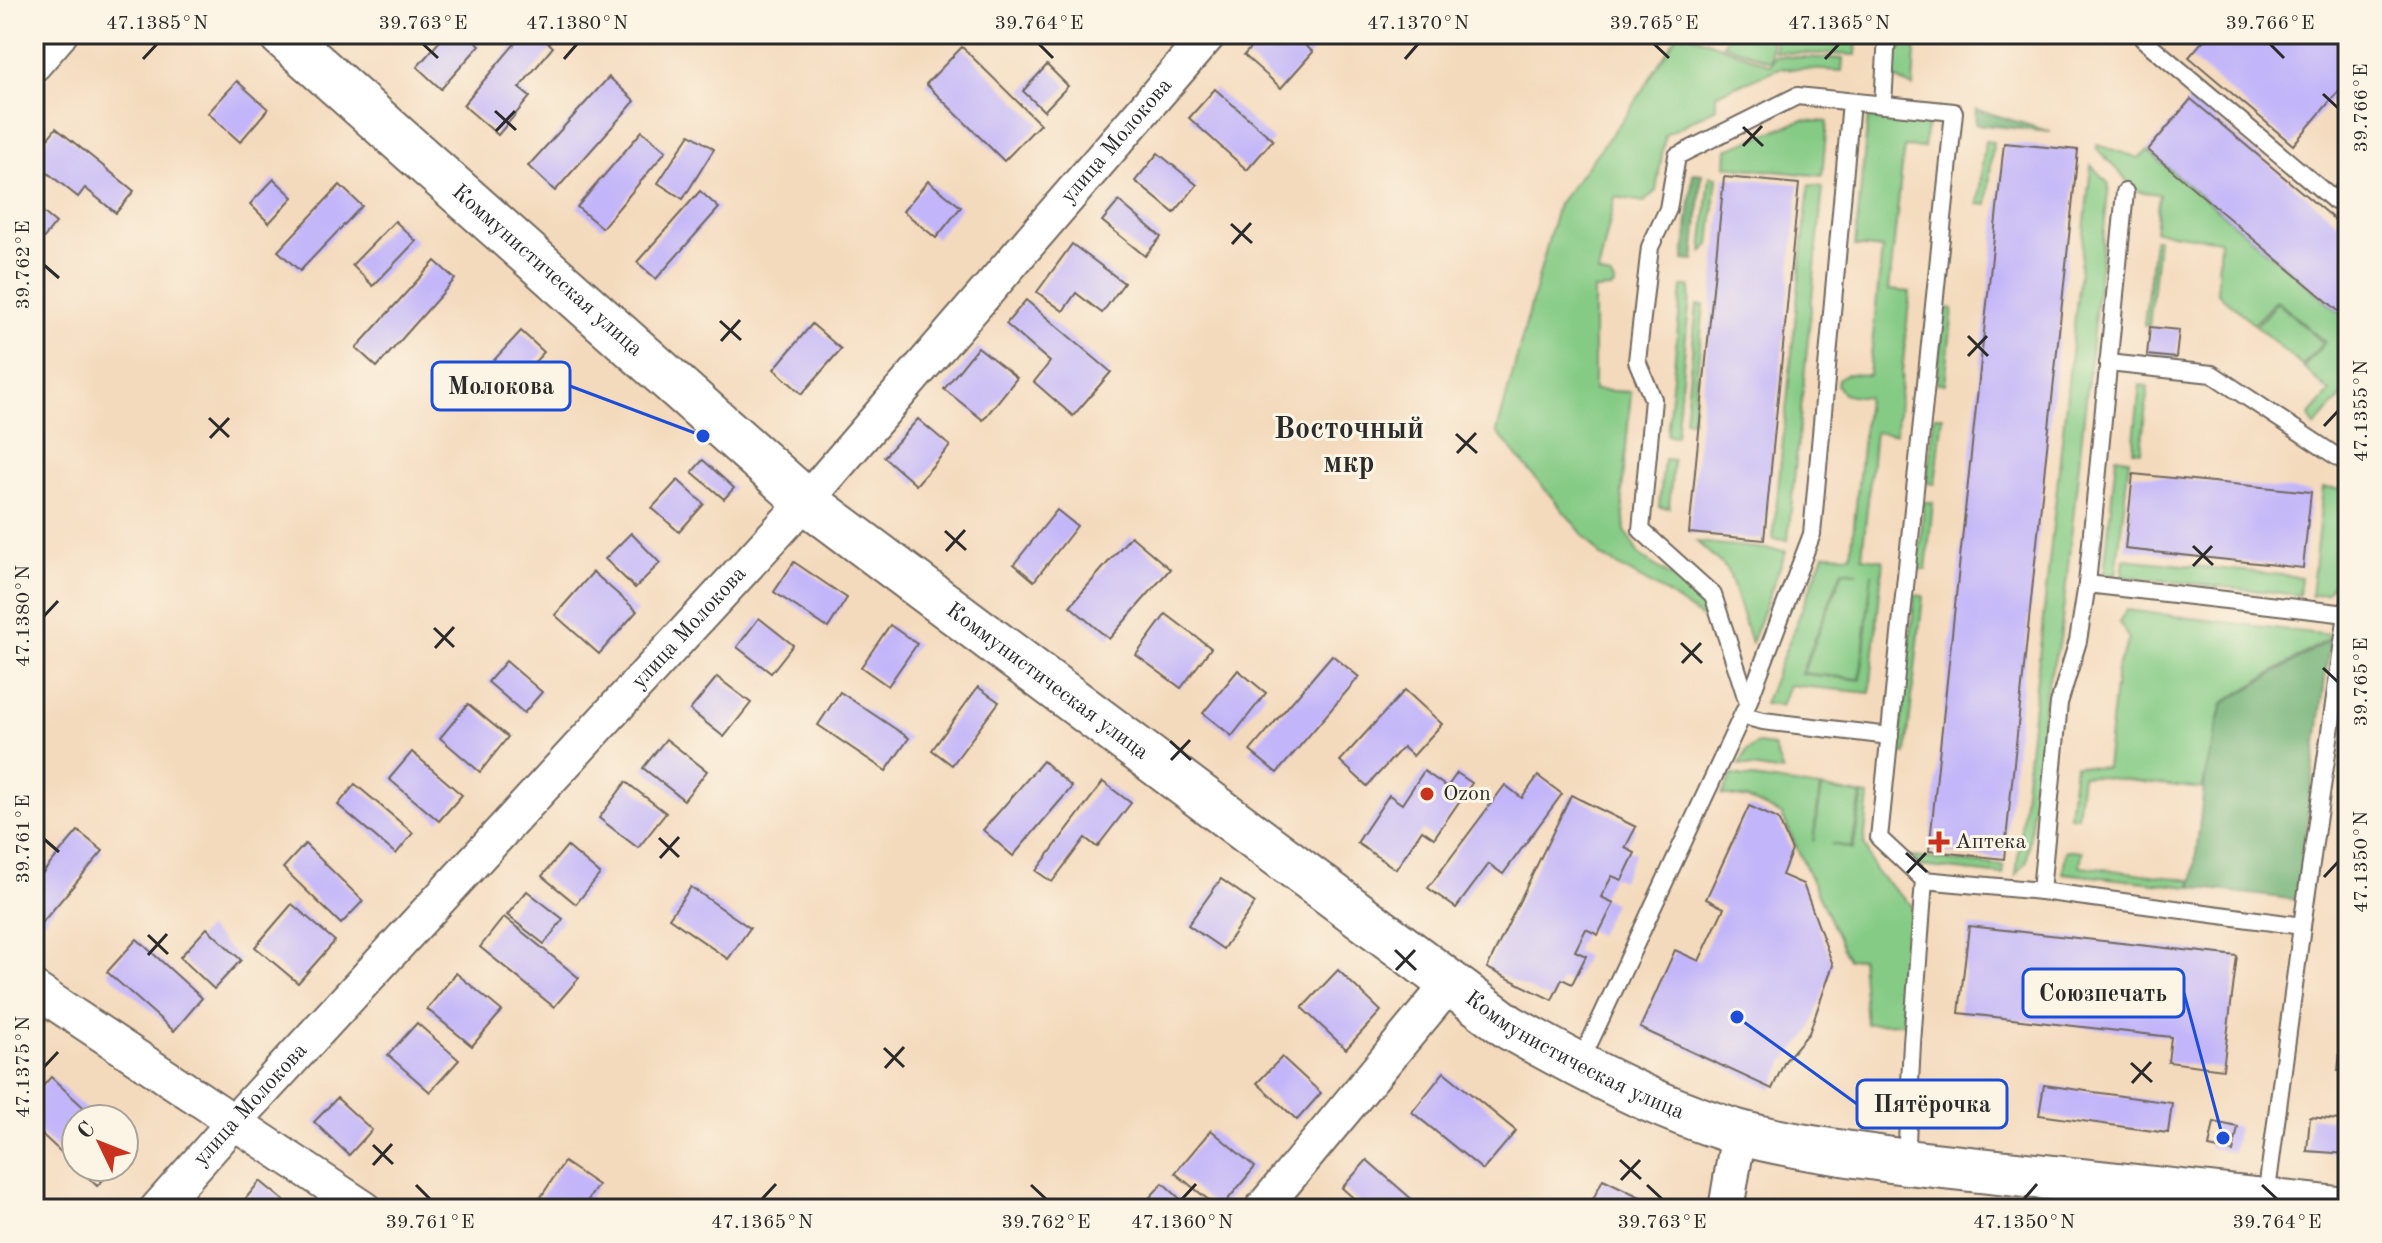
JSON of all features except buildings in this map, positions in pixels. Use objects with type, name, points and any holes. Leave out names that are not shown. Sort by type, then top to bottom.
[{"type":"street","points":[[34,64],[60,34]]},
{"type":"street","name":"Коммунистическая улица","points":[[281,34],[806,501],[1509,1027],[1578,1066],[1663,1106],[1739,1132],[1847,1153],[2101,1190],[2265,1200],[2338,1209]]},
{"type":"street","name":"улица Молокова","points":[[157,1209],[806,501],[1209,34]]},
{"type":"street","points":[[1262,1209],[1450,983]]},
{"type":"street","points":[[34,989],[365,1209]]},
{"type":"street","points":[[1726,1209],[1739,1132]]},
{"type":"lane","points":[[1883,105],[1887,34]]},
{"type":"lane","points":[[2142,36],[2335,201],[2348,186]]},
{"type":"lane","points":[[1890,736],[1763,721],[1745,709],[1713,595],[1641,530],[1653,399],[1637,361],[1650,247],[1668,209],[1677,156],[1797,96],[1954,112],[1890,736],[1879,838],[1924,880],[2041,891],[2302,926]]},
{"type":"lane","points":[[1578,1066],[1745,709],[1812,534],[1851,102]]},
{"type":"lane","points":[[2041,891],[2059,703],[2078,641],[2087,584],[2125,192]]},
{"type":"lane","points":[[2108,363],[2212,374],[2348,464]]},
{"type":"lane","points":[[2087,584],[2348,611],[2265,1200]]},
{"type":"lane","points":[[1906,1162],[1924,880]]},
{"type":"green space","points":[[1678,34],[1689,34],[1771,65],[1774,56],[1843,59],[1842,71],[1780,68],[1716,94],[1716,108],[1665,135],[1656,191],[1644,202],[1615,197],[1598,274],[1611,277],[1615,285],[1611,289],[1594,290],[1594,390],[1631,392],[1622,493],[1625,531],[1640,556],[1700,595],[1706,621],[1666,593],[1601,556],[1497,432],[1558,204],[1627,114]]},
{"type":"green space","points":[[1729,34],[1772,34],[1771,61],[1723,44]]},
{"type":"green space","points":[[1776,34],[1857,34],[1856,55],[1775,52]]},
{"type":"green space","points":[[1916,34],[1913,87],[1892,77],[1893,56]]},
{"type":"green space","points":[[1976,109],[2051,132],[1975,124]]},
{"type":"green space","points":[[1868,117],[1927,123],[1924,148],[1904,147],[1889,290],[1910,292],[1896,434],[1875,432],[1862,557],[1883,560],[1870,693],[1789,685],[1781,706],[1764,704],[1824,554],[1851,555],[1867,397],[1843,394],[1837,385],[1838,379],[1846,374],[1869,375],[1882,249],[1855,246]],"holes":[[[1842,570],[1858,572],[1843,571],[1803,673],[1860,679],[1872,573],[1861,680],[1801,674]]]},
{"type":"green space","points":[[1803,120],[1827,122],[1822,176],[1726,166],[1727,149]]},
{"type":"green space","points":[[1985,141],[1993,142],[1987,205],[1978,204]]},
{"type":"green space","points":[[2098,145],[2139,158],[2148,151],[2348,320],[2348,389],[2314,427],[2309,416],[2330,392],[2303,368],[2325,342],[2276,300],[2254,324],[2217,292],[2220,240],[2155,231],[2159,194],[2137,191],[2096,148]]},
{"type":"green space","points":[[2091,165],[2109,184],[2060,640],[2046,689],[2027,861],[2016,875]]},
{"type":"green space","points":[[1693,173],[1702,174],[1694,261],[1684,260]]},
{"type":"green space","points":[[1710,176],[1717,177],[1710,245],[1702,252]]},
{"type":"green space","points":[[1809,185],[1823,187],[1788,540],[1773,539]]},
{"type":"green space","points":[[2154,239],[2158,239],[2149,326],[2144,325]]},
{"type":"green space","points":[[1682,287],[1691,287],[1676,436],[1667,435]]},
{"type":"green space","points":[[2277,302],[2323,343],[2302,366],[2256,326]]},
{"type":"green space","points":[[1697,305],[1704,305],[1692,421],[1685,420]]},
{"type":"green space","points":[[1944,308],[1953,309],[1945,384],[1937,383]]},
{"type":"green space","points":[[2140,385],[2148,386],[2141,451],[2133,450]]},
{"type":"green space","points":[[1934,416],[1943,416],[1935,484],[1927,483]]},
{"type":"green space","points":[[2116,457],[2129,459],[2116,575],[2104,574]]},
{"type":"green space","points":[[1664,459],[1673,460],[1669,508],[1659,507]]},
{"type":"green space","points":[[2323,488],[2346,490],[2337,578],[2326,593],[2311,596]]},
{"type":"green space","points":[[1924,502],[1933,502],[1926,570],[1918,569]]},
{"type":"green space","points":[[1697,542],[1786,551],[1751,643],[1728,570]]},
{"type":"green space","points":[[2124,559],[2301,577],[2299,595],[2122,576]]},
{"type":"green space","points":[[1915,595],[1923,596],[1906,754],[1898,753]]},
{"type":"green space","points":[[2126,610],[2330,635],[2223,703],[2202,789],[2082,775],[2077,817],[2069,816],[2075,765],[2106,768],[2117,669],[2129,639],[2119,622]]},
{"type":"green space","points":[[2330,640],[2297,900],[2192,887],[2206,771],[2223,704]]},
{"type":"green space","points":[[1757,744],[1773,746],[1783,772],[1739,765],[1747,751]]},
{"type":"green space","points":[[1732,775],[1820,788],[1813,842],[1822,788],[1861,795],[1852,847],[1831,844],[1853,849],[1863,795],[1869,796],[1864,844],[1875,871],[1912,906],[1903,1023],[1866,1024],[1861,958],[1848,960],[1782,815],[1748,799],[1722,795]]},
{"type":"green space","points":[[2066,850],[2082,852],[2080,866],[2192,880],[2190,887],[2063,873]]},
{"type":"green space","points":[[1911,857],[2004,866],[2003,875],[1920,866]]},
{"type":"place","name":"Молокова","points":[[703,436]]},
{"type":"place","name":"Ozon","points":[[1427,794]]},
{"type":"place","name":"Аптека","points":[[1939,842]]},
{"type":"place","name":"Пятёрочка","points":[[1737,1017]]},
{"type":"place","name":"Союзпечать","points":[[2223,1138]]},
{"type":"district","name":"Восточный мкр","points":[[1349,447]]}]
